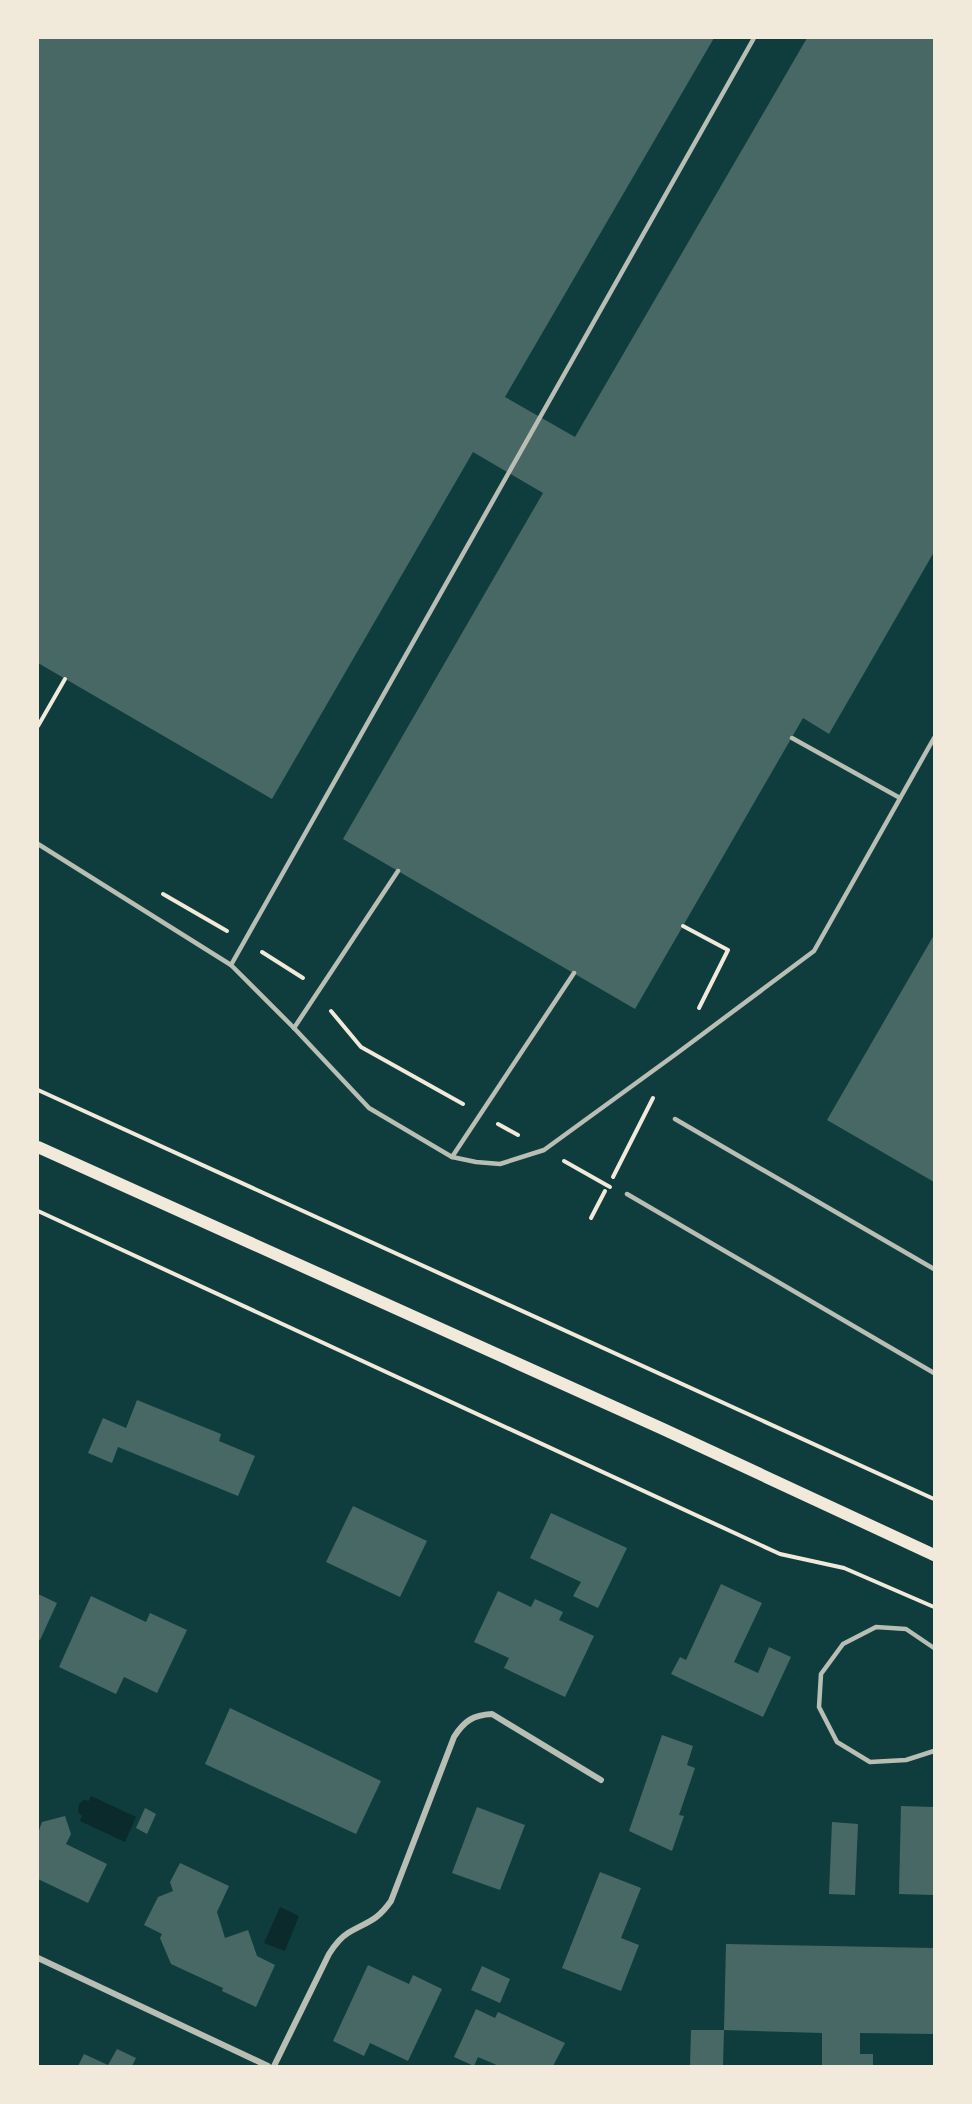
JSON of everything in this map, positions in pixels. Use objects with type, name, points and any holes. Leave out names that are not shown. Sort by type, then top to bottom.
[{"type":"main road","points":[[38,1147],[663,1429],[934,1555]]},
{"type":"street","points":[[274,2067],[328,1954],[347,1933],[370,1923],[383,1913],[391,1901],[460,1726],[481,1714],[492,1714],[601,1780]]},
{"type":"street","points":[[38,1958],[268,2067]]},
{"type":"lane","points":[[231,965],[754,38]]},
{"type":"lane","points":[[792,738],[900,798]]},
{"type":"lane","points":[[38,844],[231,965],[369,1108],[452,1157],[500,1164],[544,1150],[813,951],[934,738]]},
{"type":"lane","points":[[294,1028],[399,872]]},
{"type":"lane","points":[[452,1157],[574,973]]},
{"type":"lane","points":[[675,1119],[934,1269]]},
{"type":"lane","points":[[627,1194],[934,1373]]},
{"type":"lane","points":[[934,1648],[906,1629],[876,1627],[843,1644],[821,1674],[819,1707],[837,1742],[870,1762],[906,1760],[934,1751]]},
{"type":"path","points":[[38,726],[65,679]]},
{"type":"path","points":[[38,1090],[934,1499]]},
{"type":"path","points":[[38,1211],[780,1554],[844,1568],[934,1607]]},
{"type":"water","points":[[91,1796],[136,1817],[125,1842],[80,1821],[82,1816],[78,1812],[79,1804],[84,1800],[89,1801]]},
{"type":"water","points":[[280,1907],[299,1916],[285,1951],[264,1943]]},
{"type":"building","points":[[38,38],[714,38],[505,397],[575,437],[807,38],[934,38],[934,552],[829,734],[803,718],[635,1009],[343,839],[543,493],[473,452],[272,799],[38,663]]},
{"type":"building","points":[[934,935],[934,1182],[827,1120]]},
{"type":"building","points":[[137,1400],[221,1434],[219,1441],[255,1456],[238,1496],[118,1447],[112,1463],[88,1453],[103,1418],[126,1428]]},
{"type":"building","points":[[353,1506],[427,1541],[400,1597],[326,1562]]},
{"type":"building","points":[[551,1513],[627,1548],[598,1608],[573,1596],[581,1582],[530,1558]]},
{"type":"building","points":[[721,1584],[762,1603],[734,1662],[758,1673],[769,1647],[791,1657],[763,1717],[671,1674],[680,1657],[686,1660]]},
{"type":"building","points":[[498,1591],[531,1607],[535,1599],[563,1612],[559,1620],[594,1636],[565,1697],[504,1668],[509,1658],[474,1642]]},
{"type":"building","points":[[38,1594],[57,1603],[40,1640],[38,1639]]},
{"type":"building","points":[[91,1596],[146,1622],[150,1613],[187,1630],[157,1693],[124,1677],[116,1694],[59,1667]]},
{"type":"building","points":[[230,1708],[381,1781],[356,1834],[205,1764]]},
{"type":"building","points":[[662,1735],[693,1746],[687,1765],[695,1768],[679,1815],[684,1816],[672,1851],[629,1831]]},
{"type":"building","points":[[901,1806],[934,1807],[934,1895],[899,1894]]},
{"type":"building","points":[[477,1807],[525,1825],[500,1890],[452,1873]]},
{"type":"building","points":[[145,1808],[156,1814],[147,1834],[136,1828]]},
{"type":"building","points":[[65,1816],[71,1834],[66,1844],[107,1864],[88,1903],[38,1879],[38,1833],[42,1822]]},
{"type":"building","points":[[832,1822],[858,1824],[855,1895],[829,1894]]},
{"type":"building","points":[[180,1863],[229,1886],[217,1912],[225,1938],[248,1930],[257,1956],[275,1965],[256,2007],[222,1991],[223,1988],[171,1964],[160,1938],[162,1934],[144,1925],[158,1897],[173,1891],[170,1882]]},
{"type":"building","points":[[600,1872],[641,1888],[621,1938],[639,1945],[621,1991],[562,1968]]},
{"type":"building","points":[[726,1944],[934,1948],[934,2034],[860,2033],[860,2054],[873,2054],[873,2066],[822,2066],[822,2033],[724,2030]]},
{"type":"building","points":[[368,1965],[409,1984],[413,1975],[442,1989],[408,2061],[370,2043],[364,2056],[333,2041]]},
{"type":"building","points":[[482,1966],[510,1979],[500,2003],[471,1990]]},
{"type":"building","points":[[476,2009],[495,2018],[498,2012],[565,2043],[553,2066],[499,2066],[478,2057],[474,2066],[454,2057]]},
{"type":"building","points":[[691,2030],[724,2030],[723,2066],[690,2066]]},
{"type":"building","points":[[117,2049],[136,2058],[132,2066],[78,2066],[84,2054],[108,2065]]}]
